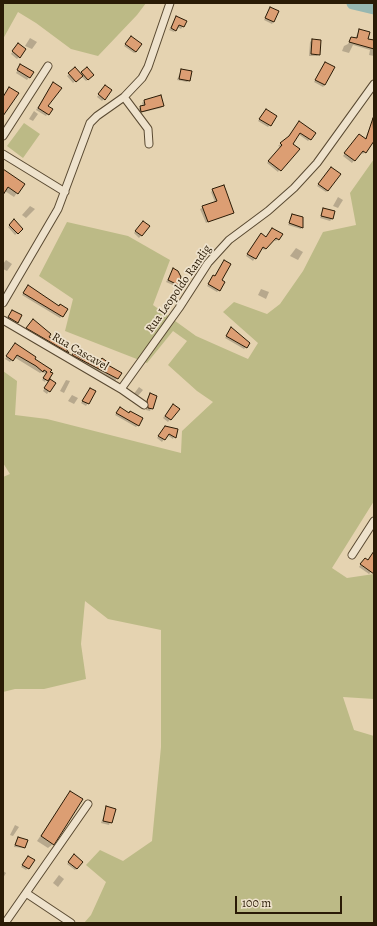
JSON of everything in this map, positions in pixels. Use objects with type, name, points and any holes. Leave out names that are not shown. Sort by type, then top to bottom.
[{"type":"street","points":[[3,303],[52,223],[90,123],[97,116],[124,97],[142,78],[148,67],[170,3]]},
{"type":"street","points":[[3,136],[48,66]]},
{"type":"street","name":"Rua Leopoldo Randig","points":[[121,389],[213,257],[229,240],[268,212],[294,188],[317,163],[374,84]]},
{"type":"street","points":[[124,97],[148,129],[149,144]]},
{"type":"street","points":[[3,154],[65,192]]},
{"type":"street","name":"Rua Cascavel","points":[[3,320],[121,389],[144,405]]},
{"type":"street","points":[[352,555],[374,521]]},
{"type":"street","points":[[5,923],[88,804]]},
{"type":"street","points":[[26,893],[71,923]]},
{"type":"shaded area","points":[[3,3],[146,3],[137,15],[98,56],[71,49],[36,23],[18,12],[3,39]]},
{"type":"shaded area","points":[[24,123],[40,134],[23,158],[7,146]]},
{"type":"shaded area","points":[[374,159],[374,501],[332,568],[347,578],[374,574],[374,699],[343,697],[354,730],[374,736],[374,923],[84,923],[91,915],[106,882],[86,865],[100,850],[123,861],[152,841],[161,747],[161,630],[108,619],[85,601],[81,644],[86,679],[44,689],[15,689],[3,692],[3,477],[10,474],[3,463],[3,371],[17,381],[15,415],[47,419],[181,453],[182,431],[213,402],[197,391],[168,365],[187,341],[173,331],[147,363],[65,331],[73,299],[39,276],[67,222],[128,236],[170,260],[153,305],[196,336],[248,359],[258,343],[223,312],[234,302],[267,314],[280,304],[303,271],[323,232],[356,225],[350,193]]},
{"type":"building","points":[[270,7],[279,11],[274,22],[265,18]]},
{"type":"building","points":[[176,16],[187,21],[184,27],[179,25],[176,31],[171,28]]},
{"type":"building","points":[[359,29],[370,32],[368,39],[374,40],[374,49],[349,42],[351,37],[357,38]]},
{"type":"building","points":[[131,36],[142,44],[136,52],[125,44]]},
{"type":"building","points":[[312,39],[321,40],[320,55],[311,54]]},
{"type":"building","points":[[18,43],[26,49],[20,58],[12,51]]},
{"type":"building","points":[[325,62],[335,67],[325,85],[315,80]]},
{"type":"building","points":[[20,64],[34,72],[30,78],[17,70]]},
{"type":"building","points":[[75,67],[83,76],[76,82],[68,73]]},
{"type":"building","points":[[87,67],[94,75],[88,80],[81,72]]},
{"type":"building","points":[[181,69],[192,71],[190,81],[179,79]]},
{"type":"building","points":[[53,82],[62,88],[48,106],[53,109],[49,115],[38,108]]},
{"type":"building","points":[[105,85],[112,90],[105,100],[98,94]]},
{"type":"building","points":[[9,87],[19,93],[3,116],[3,97]]},
{"type":"building","points":[[161,95],[164,106],[141,112],[140,106],[145,105],[144,100]]},
{"type":"building","points":[[266,109],[277,116],[271,126],[259,119]]},
{"type":"building","points":[[373,118],[374,141],[366,153],[363,151],[355,161],[344,153],[359,134],[366,139]]},
{"type":"building","points":[[299,121],[316,133],[311,140],[300,133],[293,144],[300,149],[281,171],[268,161],[282,145],[280,143],[289,136]]},
{"type":"building","points":[[331,167],[341,174],[328,191],[318,184]]},
{"type":"building","points":[[3,169],[25,184],[18,194],[8,187],[3,195]]},
{"type":"building","points":[[224,185],[234,213],[208,222],[202,206],[217,201],[212,189]]},
{"type":"building","points":[[323,208],[335,211],[333,219],[321,216]]},
{"type":"building","points":[[292,214],[303,217],[303,228],[289,223]]},
{"type":"building","points":[[14,219],[23,229],[18,234],[9,225]]},
{"type":"building","points":[[143,221],[150,226],[142,236],[135,231]]},
{"type":"building","points":[[272,228],[283,234],[279,240],[276,238],[266,249],[263,247],[256,259],[247,254],[261,233],[266,237]]},
{"type":"building","points":[[224,260],[231,264],[222,280],[225,282],[220,291],[208,284],[213,275],[215,276]]},
{"type":"building","points":[[173,268],[178,271],[181,277],[178,285],[168,280]]},
{"type":"building","points":[[28,285],[59,306],[60,304],[68,309],[63,317],[23,293]]},
{"type":"building","points":[[12,310],[22,315],[18,323],[8,317]]},
{"type":"building","points":[[33,319],[51,334],[49,337],[64,346],[69,353],[26,328]]},
{"type":"building","points":[[231,327],[250,343],[247,348],[226,336]]},
{"type":"building","points":[[15,343],[52,370],[50,372],[53,373],[48,381],[43,378],[47,372],[44,370],[43,372],[17,355],[13,361],[6,356]]},
{"type":"building","points":[[73,353],[83,359],[85,355],[98,364],[102,358],[109,363],[108,365],[122,373],[118,379],[72,355]]},
{"type":"building","points":[[50,379],[56,383],[50,392],[44,388]]},
{"type":"building","points":[[90,388],[96,391],[89,404],[82,401]]},
{"type":"building","points":[[150,393],[157,396],[153,409],[148,408],[147,401]]},
{"type":"building","points":[[173,404],[180,409],[171,420],[165,416]]},
{"type":"building","points":[[120,407],[129,413],[130,411],[143,418],[139,426],[116,413]]},
{"type":"building","points":[[165,426],[178,429],[176,438],[169,434],[165,440],[158,436]]},
{"type":"building","points":[[374,551],[374,574],[360,564],[365,558],[368,560]]},
{"type":"building","points":[[70,791],[83,799],[54,845],[41,836]]},
{"type":"building","points":[[106,806],[116,809],[112,823],[103,821]]},
{"type":"building","points":[[18,837],[28,840],[25,848],[15,845]]},
{"type":"building","points":[[74,854],[83,862],[77,869],[68,862]]},
{"type":"building","points":[[28,856],[35,860],[29,869],[22,865]]},
{"type":"waterway","points":[[353,3],[374,8]]}]
